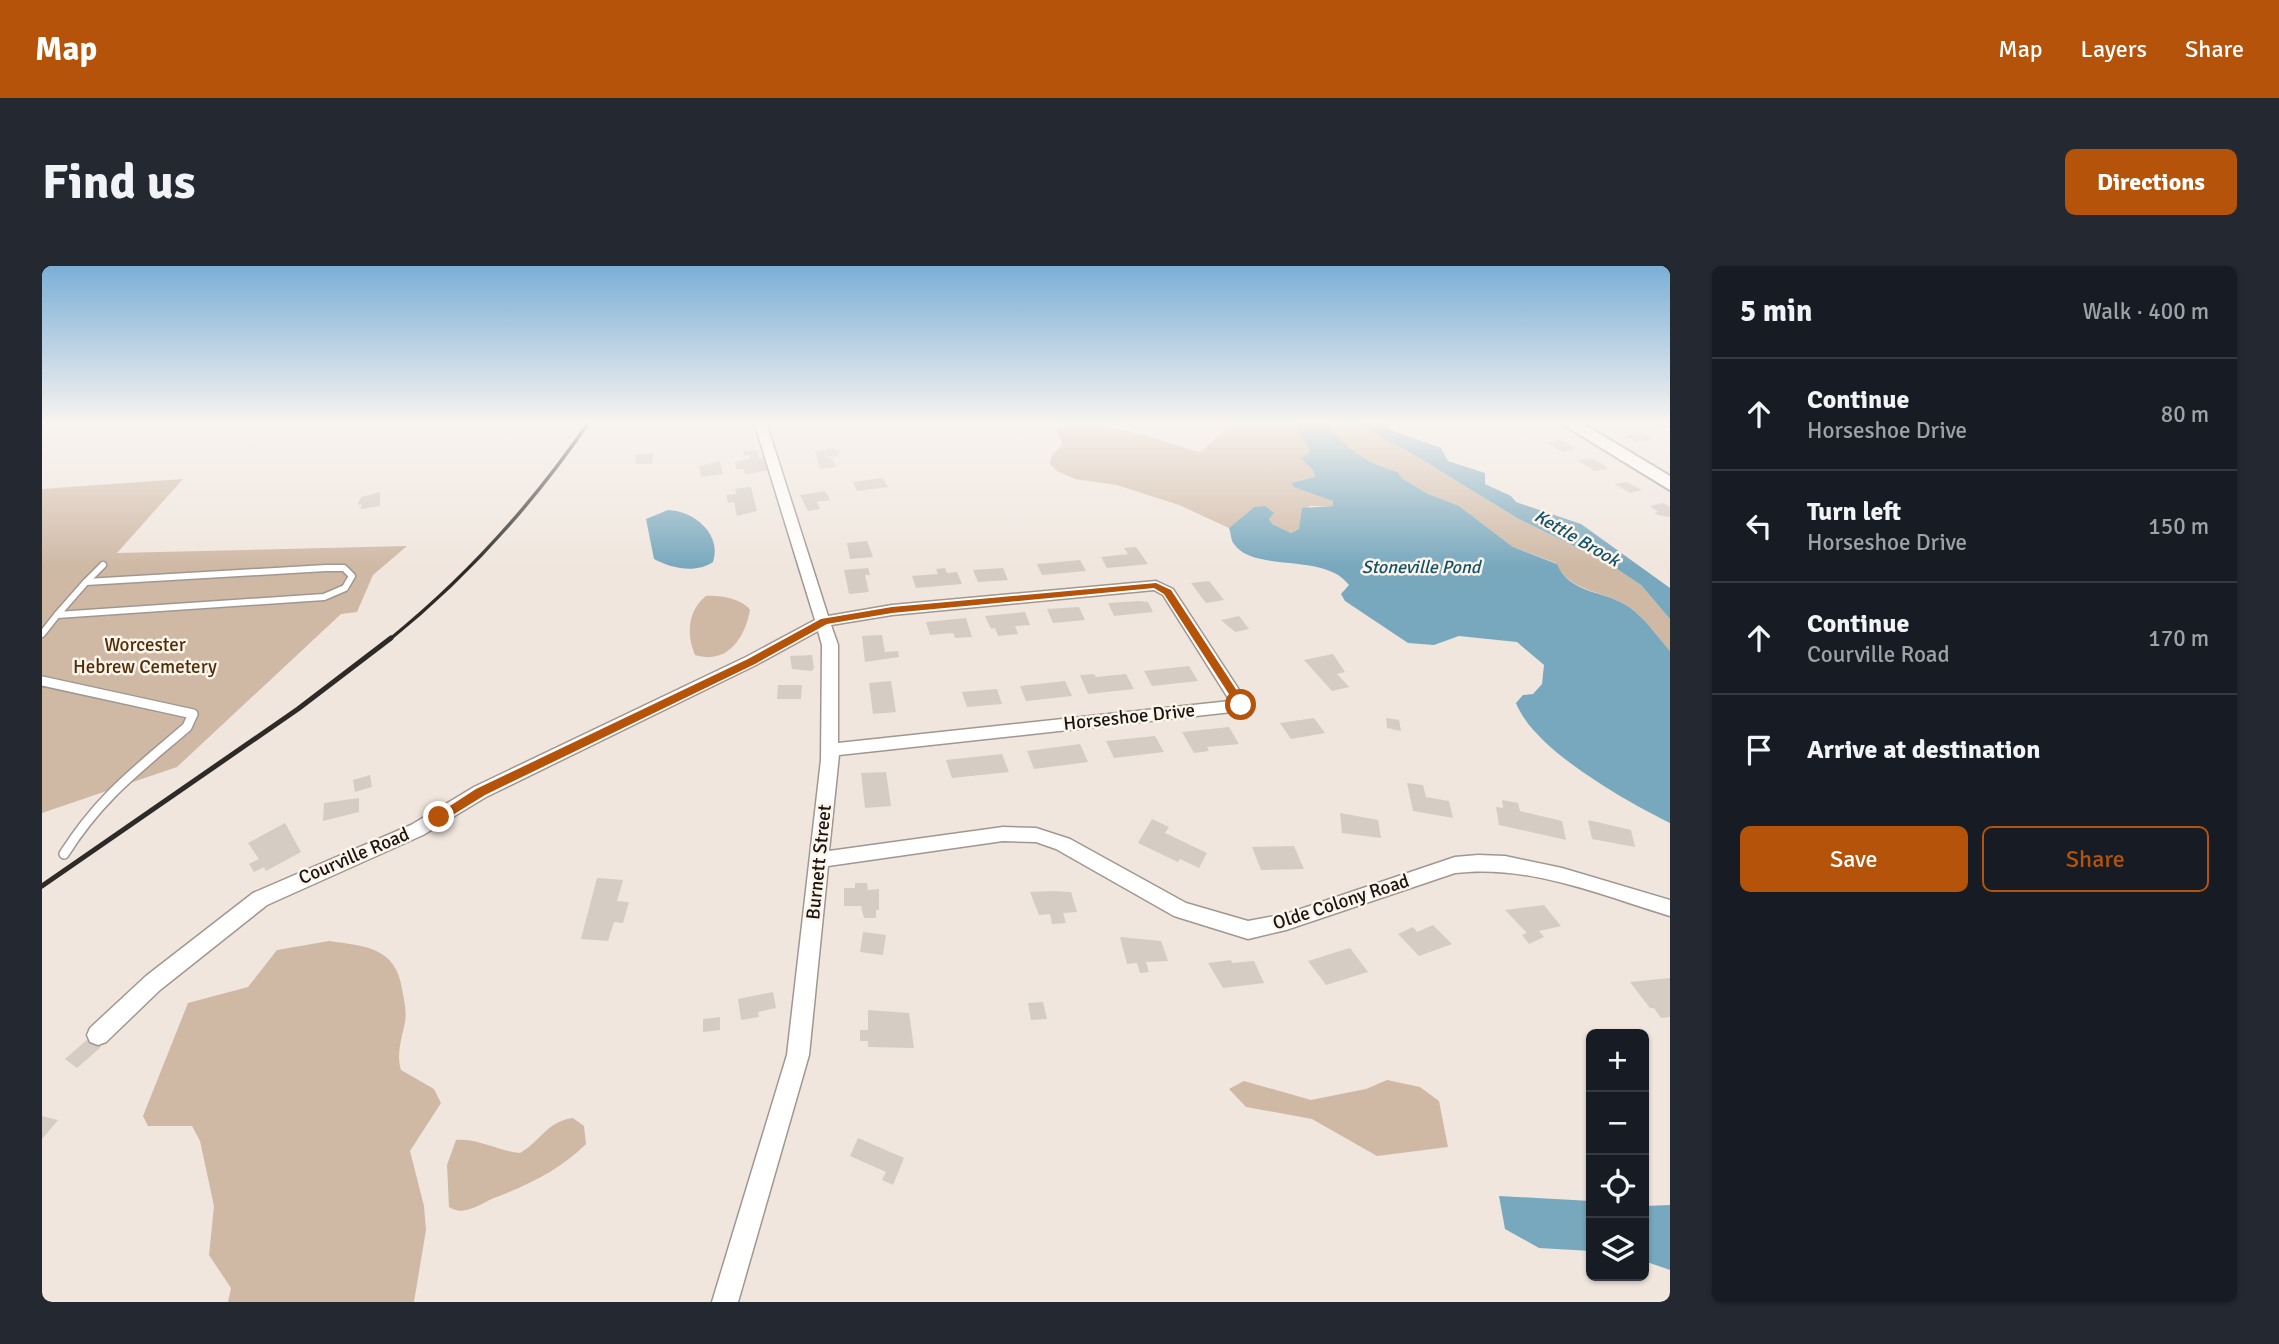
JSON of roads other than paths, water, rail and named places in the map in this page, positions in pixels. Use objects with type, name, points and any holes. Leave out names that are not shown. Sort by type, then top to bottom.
[{"type":"main road","points":[[1647,470],[1670,484]]},
{"type":"street","name":"Burnett Street","points":[[724,1302],[798,1055],[830,750],[831,654],[824,621],[776,470]]},
{"type":"street","name":"Horseshoe Drive","points":[[824,621],[892,610],[1156,585],[1168,592],[1241,705],[830,750]]},
{"type":"street","name":"Courville Road","points":[[98,1035],[160,977],[260,899],[405,836],[481,792],[751,661],[824,621]]},
{"type":"street","name":"Olde Colony Road","points":[[819,860],[1003,834],[1027,834],[1063,844],[1181,910],[1248,930],[1286,922],[1455,865],[1471,863],[1535,870],[1670,908]]},
{"type":"lane","points":[[42,634],[103,565]]},
{"type":"lane","points":[[57,615],[324,597],[341,592],[350,584],[352,576],[344,568],[326,568],[86,582]]},
{"type":"lane","points":[[42,681],[193,714],[191,722],[180,733],[107,795],[85,821],[64,854]]},
{"type":"water","name":"Stoneville Pond","points":[[1313,470],[1398,472],[1402,478],[1426,493],[1459,506],[1513,547],[1557,564],[1563,574],[1578,586],[1635,611],[1670,651],[1670,823],[1630,802],[1583,772],[1561,756],[1526,721],[1516,703],[1523,695],[1533,694],[1542,684],[1544,665],[1517,642],[1459,636],[1434,645],[1408,643],[1345,601],[1341,594],[1349,585],[1338,575],[1308,565],[1257,558],[1243,553],[1234,544],[1229,528],[1254,507],[1265,506],[1274,513],[1269,519],[1272,524],[1291,533],[1299,529],[1302,508],[1333,506],[1333,501],[1294,487],[1291,483],[1315,477]]},
{"type":"water","name":"Stoneville Pond","points":[[1439,470],[1477,470],[1485,473],[1485,484],[1511,496],[1516,502],[1581,524],[1670,588],[1670,619],[1641,585],[1605,561],[1517,518]]},
{"type":"water","points":[[668,510],[687,515],[704,526],[713,542],[713,562],[691,569],[668,565],[654,559],[646,519]]},
{"type":"water","points":[[1499,1196],[1586,1201],[1586,1251],[1539,1248],[1505,1229]]},
{"type":"water","points":[[1670,1205],[1670,1270],[1649,1263],[1649,1206]]},
{"type":"railway","points":[[389,640],[472,565],[554,470]]},
{"type":"railway","points":[[42,886],[298,709],[391,638]]},
{"type":"water label","name":"Kettle Brook","points":[[1577,538]]},
{"type":"park label","name":"Worcester Hebrew Cemetery","points":[[145,656]]}]
